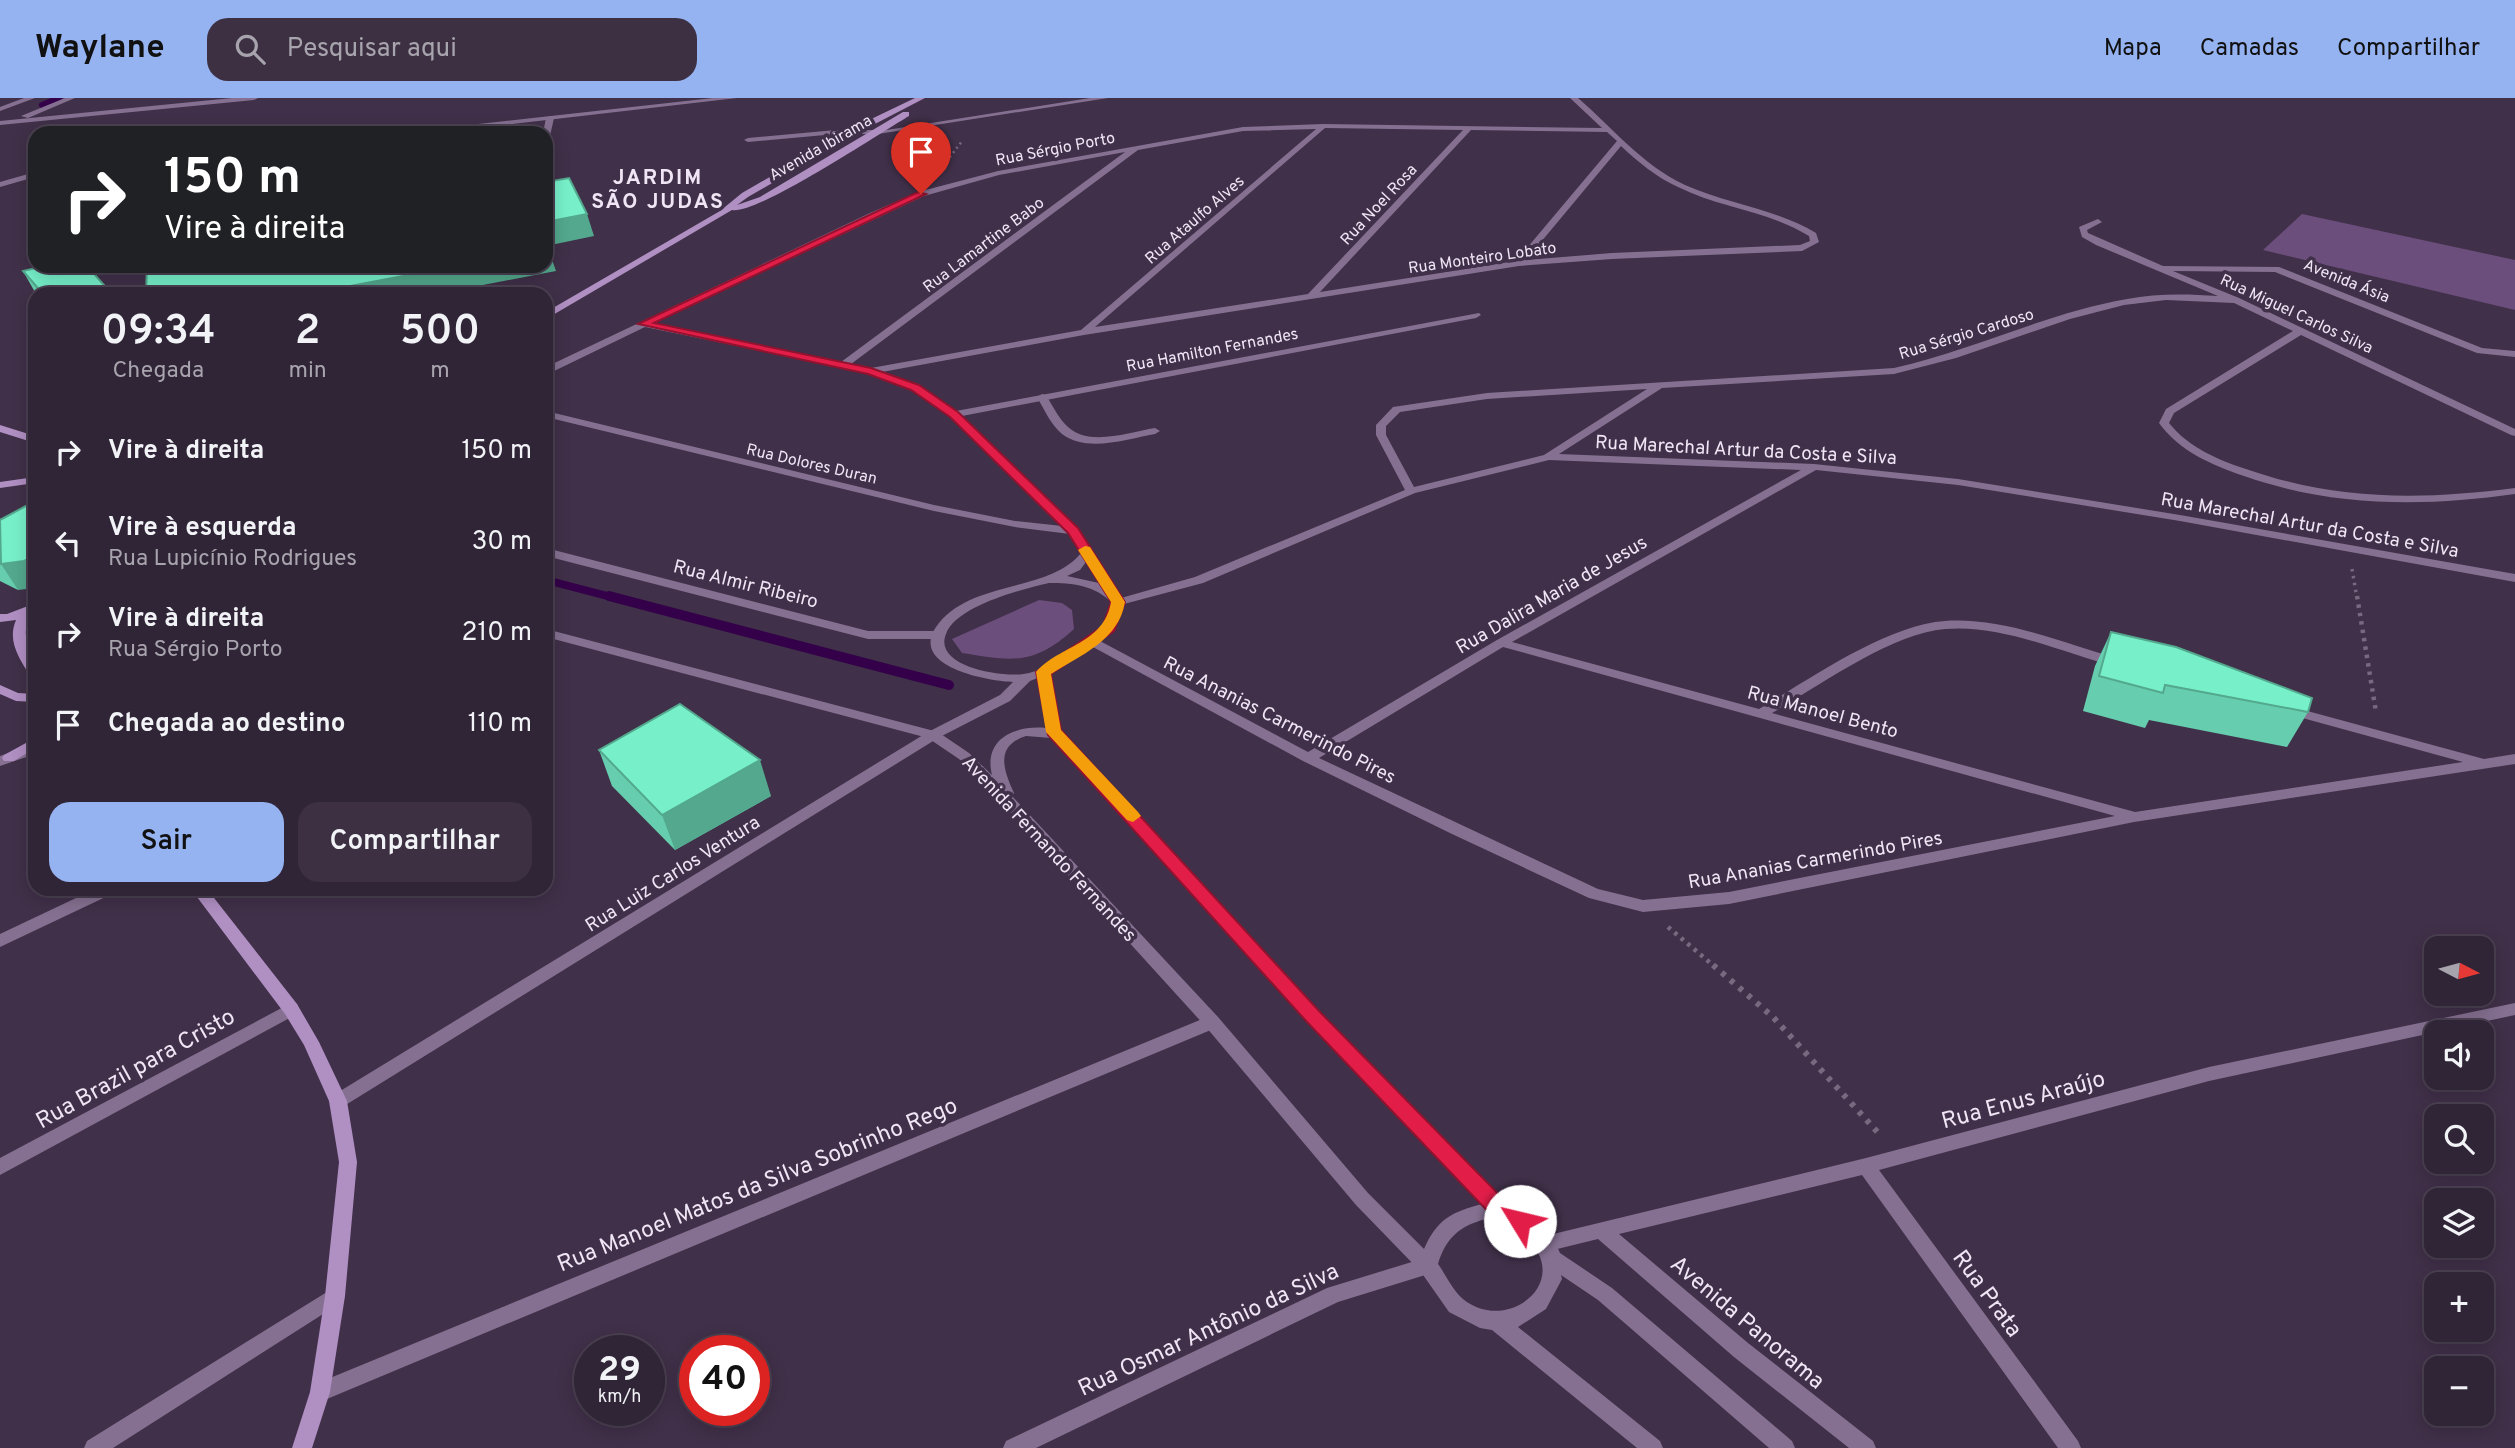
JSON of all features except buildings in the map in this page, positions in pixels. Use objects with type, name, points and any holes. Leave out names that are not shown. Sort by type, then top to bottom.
[{"type":"main road","name":"Avenida Ibirama","points":[[553,312],[723,213],[745,195],[853,133],[921,98]]},
{"type":"main road","name":"Avenida Ibirama","points":[[723,213],[763,198],[878,132],[927,98]]},
{"type":"main road","points":[[0,428],[28,438]]},
{"type":"main road","points":[[0,485],[28,481]]},
{"type":"main road","points":[[0,618],[28,609]]},
{"type":"main road","points":[[28,613],[20,622],[17,640],[28,660]]},
{"type":"main road","points":[[0,689],[16,697],[28,698]]},
{"type":"main road","points":[[5,760],[28,746]]},
{"type":"main road","points":[[5,760],[28,753]]},
{"type":"main road","points":[[204,896],[291,1009],[311,1042],[338,1101],[348,1162],[335,1296],[320,1392],[302,1448]]},
{"type":"street","points":[[0,109],[31,98]]},
{"type":"street","points":[[11,122],[71,98]]},
{"type":"street","points":[[188,104],[204,98]]},
{"type":"street","points":[[0,123],[254,98]]},
{"type":"street","points":[[501,126],[733,98]]},
{"type":"street","points":[[748,140],[836,132],[878,132],[1104,98]]},
{"type":"street","name":"Rua Monteiro Lobato","points":[[871,371],[1084,332],[1519,263],[1802,248],[1815,242],[1813,235],[1800,227],[1681,186],[1656,173],[1574,98]]},
{"type":"street","points":[[548,126],[550,118]]},
{"type":"street","name":"Rua Sérgio Porto","points":[[553,368],[921,194],[998,173],[1243,129],[1323,126],[1611,130]]},
{"type":"street","name":"Rua Ataulfo Alves","points":[[1084,332],[1323,126]]},
{"type":"street","name":"Rua Noel Rosa","points":[[1310,298],[1467,130]]},
{"type":"street","points":[[1519,263],[1621,141]]},
{"type":"street","name":"Rua Lamartine Babo","points":[[843,365],[1139,146]]},
{"type":"street","points":[[0,177],[28,175]]},
{"type":"street","points":[[0,185],[28,176]]},
{"type":"street","name":"Rua Miguel Carlos Silva","points":[[2098,222],[2082,229],[2085,235],[2236,300],[2515,433]]},
{"type":"street","name":"Avenida Ásia","points":[[2161,268],[2261,266],[2276,269],[2480,351],[2515,354]]},
{"type":"street","name":"Rua Sérgio Cardoso","points":[[1411,491],[1381,435],[1381,425],[1397,409],[1487,396],[1894,371],[1939,361],[2123,303],[2177,298],[2236,300]]},
{"type":"street","name":"Rua Hamilton Fernandes","points":[[954,414],[1476,315]]},
{"type":"street","points":[[644,324],[871,371],[915,388],[954,414],[1073,531],[1115,597],[1109,628],[1092,642],[1043,672],[1025,678],[1000,678],[957,666],[942,657],[937,647],[938,635],[945,623],[975,605],[1076,567],[1087,554]]},
{"type":"street","points":[[2300,331],[2170,411],[2164,423],[2172,436],[2222,464],[2273,484],[2314,493],[2360,500],[2451,501],[2515,491]]},
{"type":"street","name":"Rua Sérgio Cardoso","points":[[1549,457],[1660,386]]},
{"type":"street","points":[[1042,397],[1067,432],[1082,438],[1101,439],[1155,431]]},
{"type":"street","name":"Rua Dolores Duran","points":[[553,416],[934,508],[1015,524],[1073,531]]},
{"type":"street","name":"Rua Marechal Artur da Costa e Silva","points":[[1115,597],[1199,580],[1411,491],[1549,457],[1814,467],[1958,482],[2348,547],[2515,579]]},
{"type":"street","name":"Rua Dalira Maria de Jesus","points":[[1308,758],[1502,643],[1814,467]]},
{"type":"street","name":"Rua Almir Ribeiro","points":[[553,554],[868,635],[938,635]]},
{"type":"street","points":[[1049,579],[1087,583],[1115,597]]},
{"type":"street","points":[[1760,715],[1903,635],[1945,625],[2019,637],[2126,666]]},
{"type":"street","name":"Avenida Fernando Fernandes","points":[[553,635],[933,736],[964,756],[1212,1022],[1362,1199],[1428,1266]]},
{"type":"street","name":"Rua Ananias Carmerindo Pires","points":[[1092,642],[1308,758],[1594,894],[1643,906],[1729,898],[2134,817],[2515,759]]},
{"type":"street","name":"Rua Manoel Bento","points":[[1502,643],[2134,817]]},
{"type":"street","points":[[1043,672],[1056,735],[1314,1017],[1504,1214],[1533,1230],[1548,1251],[1605,1294],[1785,1448]]},
{"type":"street","name":"Rua Luiz Carlos Ventura","points":[[338,1101],[951,725],[1005,698],[1025,678]]},
{"type":"street","points":[[2273,706],[2483,763]]},
{"type":"street","points":[[1013,807],[996,763],[1002,745],[1017,732],[1032,729],[1056,735]]},
{"type":"street","points":[[0,941],[94,896]]},
{"type":"street","name":"Rua Brazil para Cristo","points":[[0,1167],[291,1009]]},
{"type":"street","name":"Rua Enus Araújo","points":[[1548,1251],[1602,1231],[1901,1157],[2209,1074],[2515,1009]]},
{"type":"street","name":"Rua Manoel Matos da Silva Sobrinho Rego","points":[[320,1392],[1212,1022]]},
{"type":"street","name":"Rua Prata","points":[[1866,1166],[2071,1448]]},
{"type":"street","points":[[1504,1214],[1486,1211],[1456,1218],[1436,1239],[1428,1266],[1439,1288],[1454,1305],[1474,1317],[1497,1322],[1523,1317],[1543,1302],[1553,1281],[1548,1251]]},
{"type":"street","name":"Avenida Panorama","points":[[1602,1231],[1741,1350],[1866,1448]]},
{"type":"street","name":"Rua Osmar Antônio da Silva","points":[[1013,1448],[1334,1294],[1428,1266]]},
{"type":"street","points":[[94,1448],[335,1296]]},
{"type":"street","points":[[1497,1322],[1653,1448]]},
{"type":"path","points":[[921,194],[981,117]]},
{"type":"path","points":[[2348,547],[2379,735]]},
{"type":"path","points":[[1643,906],[1773,1017],[1901,1157]]},
{"type":"shaded area","points":[[2302,214],[2515,260],[2515,310],[2263,250]]},
{"type":"shaded area","points":[[1039,600],[1062,603],[1072,610],[1074,629],[1060,641],[1034,655],[1009,659],[962,653],[952,639]]},
{"type":"waterway","points":[[42,105],[59,98]]},
{"type":"waterway","points":[[553,582],[615,598]]},
{"type":"waterway","points":[[609,596],[949,685]]},
{"type":"slow traffic","points":[[1085,550],[1118,602],[1116,615],[1109,628],[1092,642],[1043,672],[1054,732],[1133,816]]},
{"type":"district","name":"JARDIM SÃO JUDAS","points":[[658,189]]},
{"type":"route","points":[[921,194],[644,324],[871,371],[915,388],[954,414],[1073,531],[1118,602],[1116,615],[1109,628],[1082,649],[1043,672],[1054,732],[1314,1017],[1504,1214],[1520,1221]]}]
